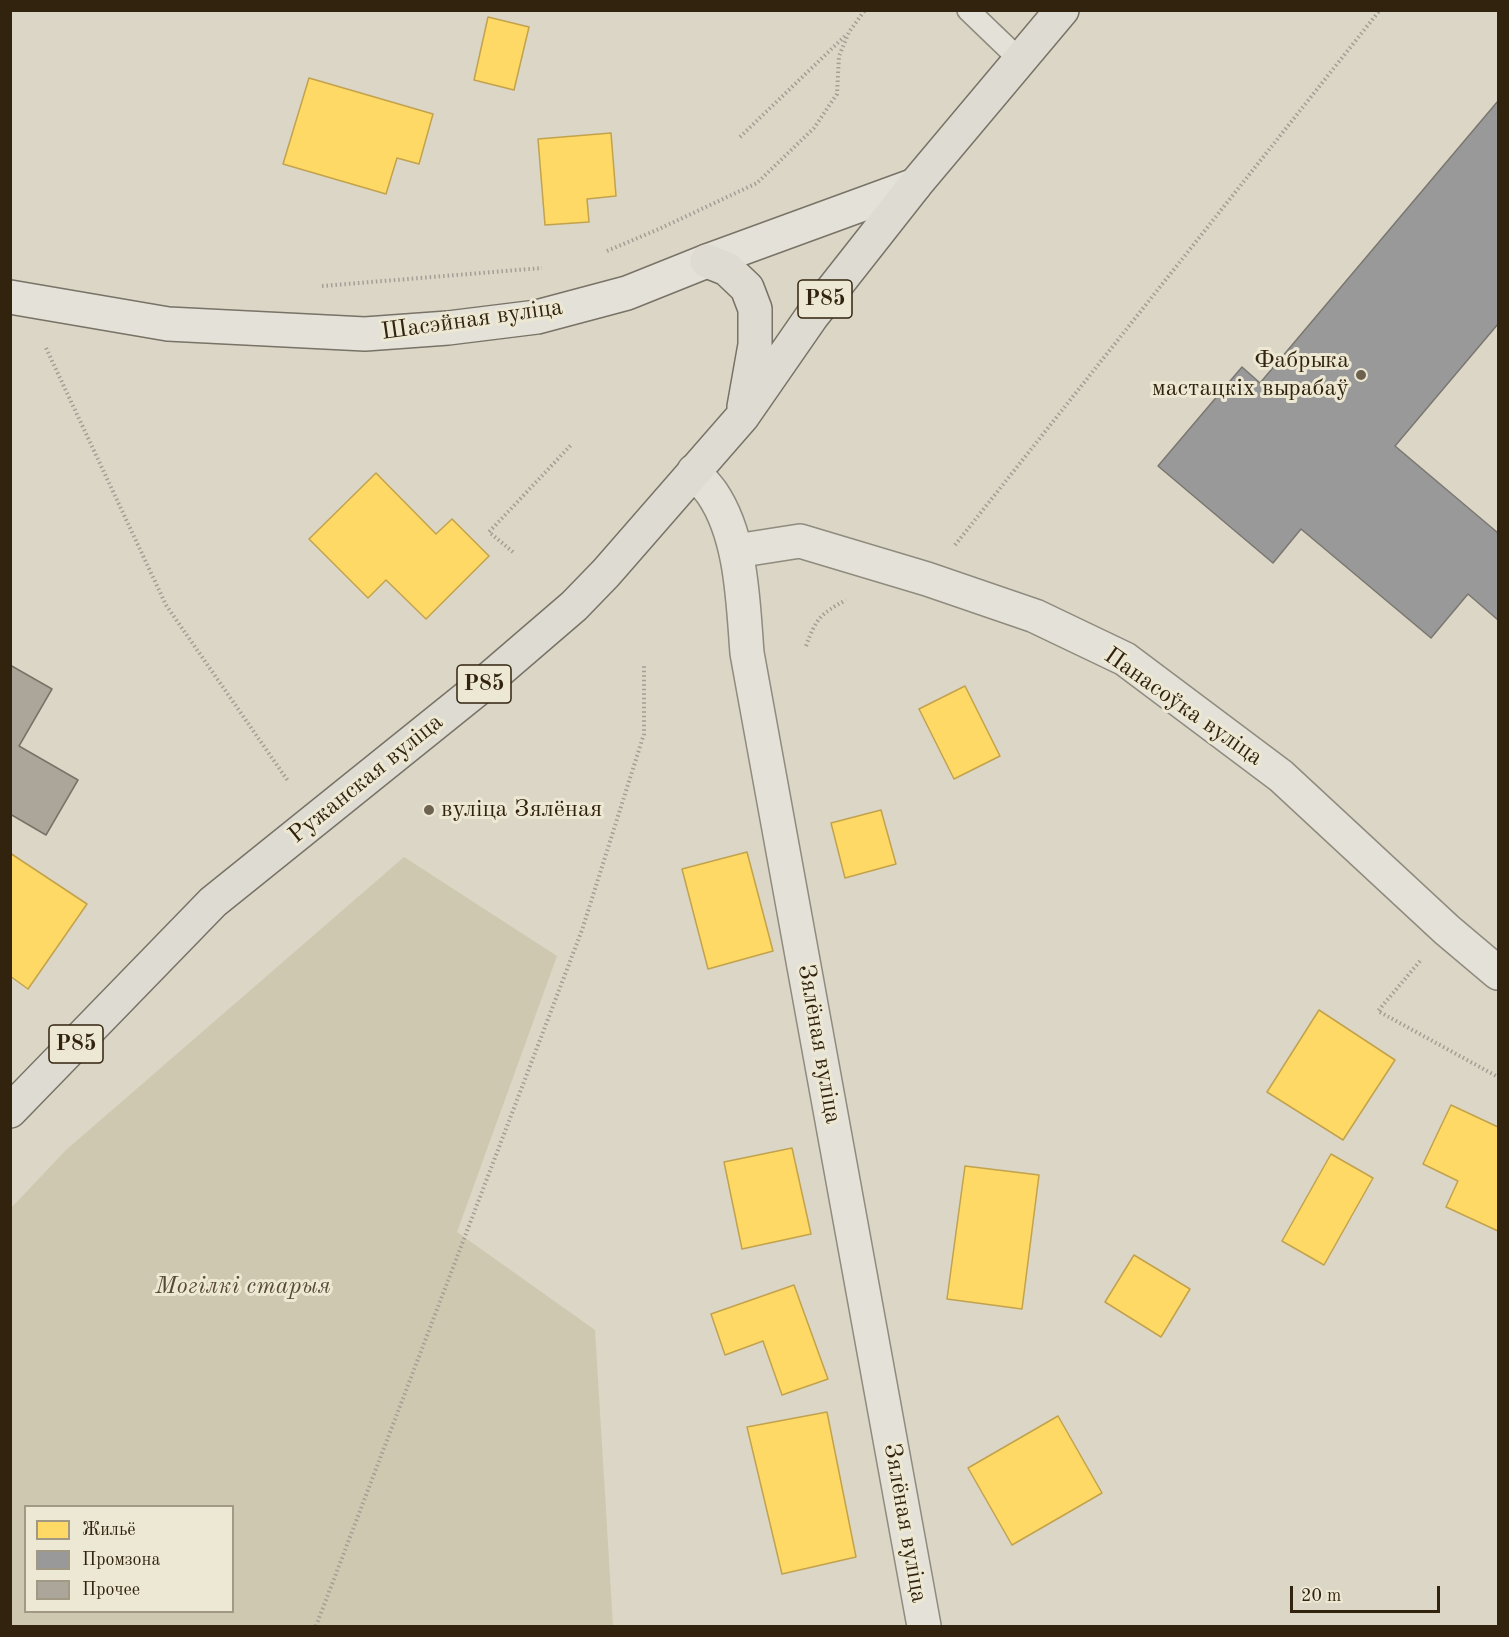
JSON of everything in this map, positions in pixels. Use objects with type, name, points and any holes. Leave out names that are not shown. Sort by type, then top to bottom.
[{"type":"main road","name":"Р85","points":[[915,185],[1062,10]]},
{"type":"main road","name":"Ружанская вуліца","points":[[10,1111],[213,902],[474,692],[574,606],[606,573],[742,417],[812,316],[915,185]]},
{"type":"main road","points":[[707,261],[727,269],[747,288],[755,309],[755,345],[742,417]]},
{"type":"street","name":"Шасэйная вуліца","points":[[10,297],[168,324],[365,334],[448,328],[537,317],[627,293],[707,261],[915,185]]},
{"type":"street","name":"Зялёная вуліца","points":[[694,471],[713,494],[736,551],[747,653],[924,1626]]},
{"type":"street","name":"Панасоўка вуліца","points":[[736,551],[800,541],[927,579],[1035,616],[1125,659],[1281,776],[1447,930],[1498,974]]},
{"type":"lane","points":[[968,10],[1021,60]]},
{"type":"path","points":[[740,137],[849,32],[865,10]]},
{"type":"path","points":[[953,548],[1380,10]]},
{"type":"path","points":[[598,254],[659,230],[757,183],[814,128],[837,94],[839,56],[849,32]]},
{"type":"path","points":[[322,286],[545,268]]},
{"type":"path","points":[[37,345],[46,348],[166,605],[288,781]]},
{"type":"path","points":[[513,552],[489,532],[571,445]]},
{"type":"path","points":[[806,646],[814,624],[826,611],[849,599]]},
{"type":"path","points":[[316,1626],[582,930],[644,734],[644,666]]},
{"type":"path","points":[[1447,930],[1378,1011],[1498,1077]]},
{"type":"green space","name":"Могілкі старыя","points":[[404,857],[557,956],[457,1232],[595,1330],[613,1626],[11,1626],[11,1208],[66,1150]]},
{"type":"building: Жильё","points":[[488,17],[529,27],[514,90],[474,80]]},
{"type":"building: Жильё","points":[[309,78],[433,114],[419,164],[397,158],[386,194],[283,164]]},
{"type":"building: Жильё","points":[[611,133],[616,196],[587,199],[589,222],[545,225],[538,139]]},
{"type":"building: Жильё","points":[[376,473],[436,534],[452,519],[489,556],[426,619],[386,580],[368,598],[309,539]]},
{"type":"building: Жильё","points":[[965,686],[1000,756],[954,779],[919,709]]},
{"type":"building: Жильё","points":[[881,810],[896,864],[845,878],[831,823]]},
{"type":"building: Жильё","points":[[747,852],[773,951],[708,969],[682,869]]},
{"type":"building: Жильё","points":[[10,853],[87,904],[28,989],[10,976]]},
{"type":"building: Жильё","points":[[1319,1010],[1395,1060],[1343,1140],[1267,1092]]},
{"type":"building: Жильё","points":[[1451,1105],[1498,1127],[1498,1231],[1446,1207],[1458,1181],[1423,1164]]},
{"type":"building: Жильё","points":[[792,1148],[811,1234],[742,1249],[724,1162]]},
{"type":"building: Жильё","points":[[1331,1154],[1373,1178],[1324,1265],[1282,1241]]},
{"type":"building: Жильё","points":[[965,1166],[1039,1175],[1022,1309],[947,1299]]},
{"type":"building: Жильё","points":[[1134,1255],[1190,1289],[1161,1337],[1105,1302]]},
{"type":"building: Жильё","points":[[794,1285],[828,1379],[782,1395],[763,1341],[725,1355],[711,1314]]},
{"type":"building: Жильё","points":[[827,1412],[856,1557],[782,1574],[747,1427]]},
{"type":"building: Жильё","points":[[1058,1416],[1102,1493],[1012,1545],[968,1468]]},
{"type":"building: Промзона","name":"Фабрыка мастацкіх вырабаў","points":[[1498,101],[1498,324],[1395,446],[1498,533],[1498,620],[1468,594],[1431,638],[1301,529],[1273,563],[1158,466],[1242,367],[1260,383]]},
{"type":"building: Прочее","points":[[10,665],[52,689],[19,746],[78,780],[46,835],[10,814]]},
{"type":"place","name":"Фабрыка мастацкіх вырабаў","points":[[1361,375]]},
{"type":"place","name":"вуліца Зялёная","points":[[429,810]]}]
